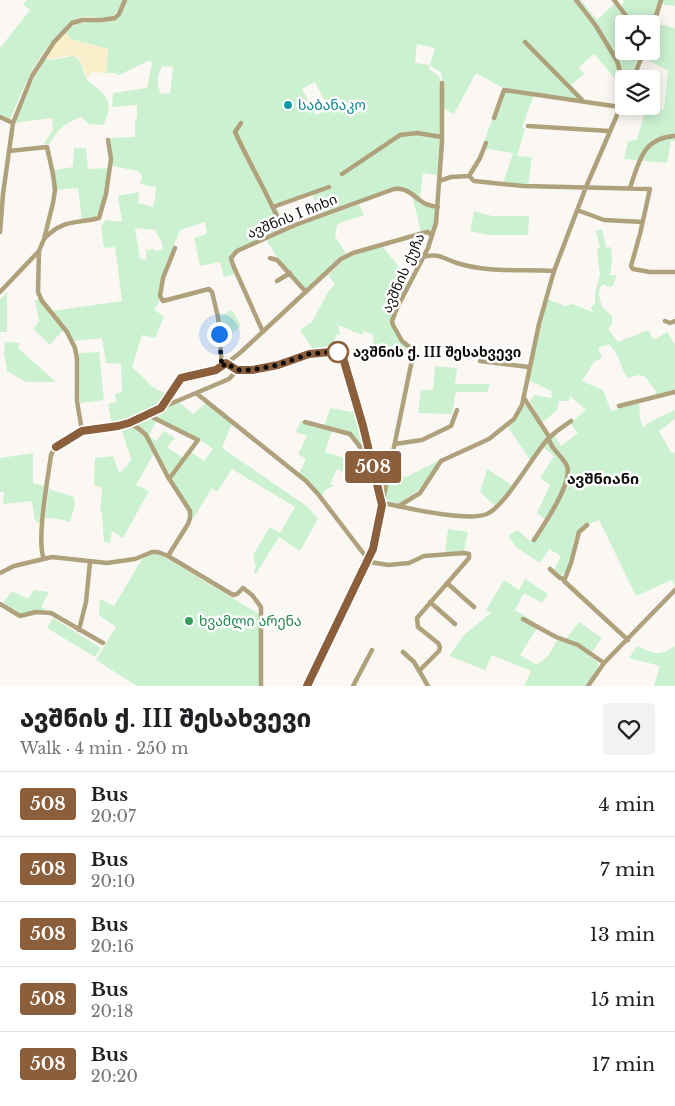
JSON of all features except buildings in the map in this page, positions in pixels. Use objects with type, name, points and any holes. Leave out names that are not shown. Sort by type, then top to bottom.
[{"type":"street","points":[[0,232],[12,123],[32,76],[59,35],[72,23],[115,18],[119,14],[125,0]]},
{"type":"street","points":[[576,0],[596,26],[619,70]]},
{"type":"street","points":[[614,0],[625,15]]},
{"type":"street","points":[[657,15],[662,0]]},
{"type":"street","points":[[525,42],[584,102]]},
{"type":"street","name":"ავშნის ქუჩა","points":[[307,686],[373,549],[413,355],[413,350],[407,346],[397,333],[392,321],[423,257],[438,215],[442,137],[442,83]]},
{"type":"street","points":[[494,118],[504,90],[615,106]]},
{"type":"street","points":[[399,506],[420,493],[441,461],[489,439],[514,419],[524,398],[539,324],[554,271],[616,115]]},
{"type":"street","points":[[0,117],[12,123]]},
{"type":"street","points":[[241,122],[236,132],[283,230]]},
{"type":"street","points":[[528,126],[609,132]]},
{"type":"street","points":[[342,174],[400,135],[417,133],[442,137]]},
{"type":"street","points":[[630,188],[646,148],[660,139],[675,136]]},
{"type":"street","points":[[44,239],[54,229],[98,218],[106,194],[111,159],[108,140]]},
{"type":"street","points":[[469,176],[480,158],[486,143]]},
{"type":"street","points":[[9,151],[47,146],[55,190],[44,239],[39,252],[38,292],[42,301],[67,332],[75,348],[77,360],[77,400],[82,431]]},
{"type":"street","points":[[439,181],[451,177],[469,176],[474,181],[490,184],[650,189],[631,267],[650,272],[675,272]]},
{"type":"street","points":[[273,207],[329,187]]},
{"type":"street","name":"ავშნის I ჩიხი","points":[[263,332],[232,265],[231,258],[238,251],[283,230],[401,188],[407,190],[426,204],[438,207]]},
{"type":"street","points":[[577,210],[604,220],[643,222]]},
{"type":"street","points":[[161,408],[181,378],[216,370],[224,365],[347,255],[423,233],[428,232],[432,236]]},
{"type":"street","points":[[175,248],[163,278],[160,296],[164,301],[209,290],[212,292],[218,317],[224,365]]},
{"type":"street","points":[[0,292],[39,252]]},
{"type":"street","points":[[423,257],[439,255],[458,263],[485,270],[554,271]]},
{"type":"street","points":[[270,258],[277,260],[306,292]]},
{"type":"street","points":[[276,281],[290,274]]},
{"type":"street","points":[[665,321],[670,323],[675,321]]},
{"type":"street","points":[[224,365],[237,370],[252,370],[309,354],[341,351],[382,500],[384,503],[443,514],[473,516],[488,513],[501,502],[548,438],[571,421]]},
{"type":"street","points":[[480,361],[529,367]]},
{"type":"street","points":[[44,559],[41,548],[42,528],[52,451],[82,431],[107,429],[129,423],[229,379],[237,370]]},
{"type":"street","points":[[619,406],[675,392]]},
{"type":"street","points":[[196,393],[306,481],[368,560],[373,563],[391,565],[410,563],[424,556],[469,554],[469,558],[417,618],[418,627],[438,643],[440,647],[439,651],[419,671]]},
{"type":"street","points":[[524,398],[548,435],[548,442],[568,466],[568,476],[550,516],[534,540]]},
{"type":"street","points":[[395,444],[422,440],[451,426],[457,410]]},
{"type":"street","points":[[146,414],[198,440],[169,479]]},
{"type":"street","points":[[305,422],[350,434],[370,457]]},
{"type":"street","points":[[129,423],[146,435],[169,479],[190,511],[188,524],[168,556]]},
{"type":"street","points":[[564,579],[572,560],[579,532],[587,525]]},
{"type":"street","points":[[0,574],[14,566],[57,557],[107,563],[135,559],[152,552],[168,556],[233,595],[243,588],[258,603],[261,612],[261,686]]},
{"type":"street","points":[[79,630],[86,602],[90,562]]},
{"type":"street","points":[[550,569],[560,578],[564,579],[566,584],[628,640]]},
{"type":"street","points":[[447,582],[474,607]]},
{"type":"street","points":[[588,686],[604,663],[675,590]]},
{"type":"street","points":[[430,602],[455,624]]},
{"type":"street","points":[[0,604],[20,616],[36,612],[51,613],[102,643]]},
{"type":"street","points":[[523,619],[556,638],[578,645],[604,663]]},
{"type":"street","points":[[353,686],[372,650]]},
{"type":"street","points":[[403,652],[414,662],[428,686]]},
{"type":"green space","points":[[27,0],[123,0],[113,16],[108,18],[84,17],[76,19],[57,36],[33,69],[10,120],[0,119],[0,48],[30,10],[23,4]]},
{"type":"green space","points":[[126,0],[581,0],[597,20],[617,1],[621,7],[624,0],[675,0],[675,6],[660,4],[656,15],[615,15],[615,60],[637,60],[634,70],[615,70],[615,78],[594,54],[579,67],[584,74],[571,85],[584,99],[534,95],[522,127],[525,129],[517,156],[532,157],[528,185],[503,184],[513,153],[482,148],[503,88],[476,73],[454,114],[443,108],[442,76],[440,72],[430,65],[429,69],[439,76],[441,83],[441,141],[437,175],[423,173],[420,198],[407,188],[400,187],[320,214],[311,191],[276,205],[286,227],[237,249],[230,257],[235,274],[224,277],[220,262],[200,266],[194,238],[207,234],[205,222],[180,230],[163,275],[159,303],[154,309],[164,317],[155,338],[142,335],[132,367],[153,387],[166,394],[158,407],[133,419],[112,425],[108,404],[116,402],[115,394],[122,392],[121,364],[106,363],[102,338],[74,341],[52,311],[122,301],[115,247],[104,248],[101,227],[106,220],[122,222],[118,196],[139,192],[138,203],[153,207],[155,199],[156,187],[140,184],[142,176],[139,171],[112,166],[110,138],[135,137],[137,105],[112,107],[113,93],[147,88],[152,63],[150,60],[117,76],[117,73],[106,73],[108,49],[70,39],[66,32],[78,24],[115,19]],"holes":[[[417,44],[435,48],[430,65],[415,63]],[[162,66],[173,67],[170,93],[161,94],[158,86],[158,77]],[[315,82],[329,109],[316,115],[302,89]],[[135,228],[155,230],[163,249],[156,251],[153,249],[146,250],[146,260],[140,259]]]},
{"type":"green space","points":[[660,25],[675,28],[675,141],[671,141],[667,163],[624,159],[628,141],[637,140],[644,115],[660,115],[660,110],[664,110],[668,71],[648,60],[660,60]]},
{"type":"green space","points":[[73,56],[81,63],[87,79],[107,98],[109,108],[107,117],[103,125],[89,124],[81,117],[66,124],[49,144],[44,144],[53,129],[52,118],[15,123],[35,76],[46,58],[51,60]]},
{"type":"green space","points":[[74,148],[86,148],[88,169],[108,168],[104,200],[96,217],[82,219],[78,188],[56,190],[55,170],[73,167]]},
{"type":"green space","points":[[412,195],[432,205],[436,211],[432,233],[426,230],[421,232]]},
{"type":"green space","points":[[359,204],[364,215],[337,225],[335,236],[346,254],[306,290],[278,259],[266,239],[288,229]]},
{"type":"green space","points":[[474,211],[492,216],[529,216],[528,235],[489,235],[470,231]]},
{"type":"green space","points":[[602,229],[606,248],[611,247],[612,262],[610,275],[617,275],[613,286],[609,287],[603,284],[600,287],[599,295],[602,307],[612,316],[612,324],[608,329],[618,342],[648,330],[654,340],[667,332],[675,344],[675,391],[657,396],[655,393],[657,392],[646,377],[639,375],[628,378],[616,353],[608,344],[598,348],[602,358],[594,362],[582,381],[603,390],[611,411],[639,402],[643,428],[653,420],[675,410],[675,419],[659,431],[672,454],[675,452],[675,587],[672,580],[636,596],[599,520],[587,523],[578,531],[575,536],[570,561],[561,576],[554,570],[561,556],[549,549],[540,563],[516,547],[508,536],[517,530],[530,541],[546,520],[537,513],[550,485],[540,478],[554,456],[543,447],[554,435],[561,446],[578,433],[570,423],[586,410],[570,396],[569,401],[559,401],[557,410],[542,423],[530,401],[534,395],[552,398],[551,391],[529,380],[547,299],[565,306],[572,304],[593,312],[591,308],[595,303],[595,293],[600,275],[597,249],[600,248],[596,231]]},
{"type":"green space","points":[[382,246],[402,271],[399,276],[407,283],[391,318],[391,325],[406,347],[411,351],[411,357],[372,347],[374,335],[363,331],[362,335],[338,325],[340,335],[337,334],[330,351],[315,352],[300,330],[312,322],[328,292],[335,284],[328,275],[346,258]]},
{"type":"green space","points":[[7,291],[7,332],[0,332],[0,300]]},
{"type":"green space","points":[[39,298],[49,314],[63,330],[50,345],[33,329],[39,321],[35,301]]},
{"type":"green space","points":[[232,310],[241,326],[222,341],[220,316]]},
{"type":"green space","points":[[5,342],[19,343],[19,349],[56,382],[26,382],[7,371],[4,353]]},
{"type":"green space","points":[[99,352],[104,400],[80,403],[79,353]]},
{"type":"green space","points":[[435,366],[457,368],[455,384],[490,384],[487,392],[456,392],[452,414],[418,413],[421,390],[433,390]]},
{"type":"green space","points":[[179,402],[193,414],[206,403],[232,423],[222,448],[308,507],[318,519],[300,551],[279,537],[256,574],[254,572],[256,567],[253,555],[270,527],[280,533],[295,507],[232,469],[217,492],[212,488],[193,519],[191,517],[171,479],[191,452],[204,461],[213,449],[194,436],[149,414]]},
{"type":"green space","points":[[526,404],[548,437],[530,460],[508,427]]},
{"type":"green space","points":[[330,408],[352,412],[353,408],[356,408],[368,453],[355,437],[324,427]]},
{"type":"green space","points":[[146,416],[157,420],[149,435],[156,441],[164,431],[175,438],[167,447],[183,458],[170,474],[167,473],[150,439],[134,423]]},
{"type":"green space","points":[[301,421],[314,427],[332,431],[325,452],[354,461],[347,474],[337,469],[330,484],[334,486],[326,489],[322,496],[299,474],[306,459],[298,454],[307,436],[296,432]]},
{"type":"green space","points":[[134,427],[141,433],[154,453],[136,485],[149,491],[123,538],[112,531],[110,543],[104,542],[102,513],[100,512],[102,488],[94,485],[95,458],[113,456],[119,473],[126,467],[131,459],[121,428]]},
{"type":"green space","points":[[33,453],[33,483],[46,486],[41,524],[35,521],[32,501],[3,504],[4,492],[0,492],[0,458]]},
{"type":"green space","points":[[440,460],[420,489],[398,504],[385,498],[389,474],[406,477]]},
{"type":"green space","points":[[487,469],[512,485],[495,506],[480,492]]},
{"type":"green space","points":[[49,489],[74,497],[75,505],[70,522],[45,518]]},
{"type":"green space","points":[[448,529],[468,532],[464,551],[445,553]]},
{"type":"green space","name":"ხვამლი არენა","points":[[154,553],[160,554],[259,614],[259,686],[137,686],[96,660],[116,627],[99,615],[100,599],[114,606],[142,559]]},
{"type":"green space","points":[[525,579],[548,594],[542,603],[524,593],[515,610],[539,625],[520,655],[537,665],[549,655],[560,635],[566,639],[579,622],[602,638],[589,656],[596,661],[598,667],[585,686],[524,686],[531,671],[492,655],[485,670],[449,656],[464,635],[491,613],[486,610],[504,580],[519,590]]},
{"type":"green space","points":[[34,590],[49,592],[41,607],[47,609],[21,614],[3,603],[12,591],[28,599]]},
{"type":"green space","points":[[53,618],[101,648],[95,657],[47,628]]},
{"type":"green space","points":[[637,646],[648,651],[660,653],[675,646],[675,686],[654,686],[660,666],[629,658]]},
{"type":"sand","points":[[66,32],[70,39],[108,49],[106,73],[91,72],[87,79],[81,62],[77,57],[46,58],[56,41]]},
{"type":"bus line","name":"508","points":[[56,447],[76,433],[107,429],[129,423],[161,408],[177,381],[186,376],[216,370],[226,363],[237,370],[252,370],[278,365],[309,354],[341,351],[363,426],[382,505],[373,549],[307,686]]},
{"type":"place","name":"საბანაკო","points":[[288,105]]},
{"type":"place","name":"ავშნის ქ. III შესახვევი","points":[[338,352]]},
{"type":"place","name":"ხვამლი არენა","points":[[189,621]]},
{"type":"district","name":"ავშნიანი","points":[[603,478]]},
{"type":"route","points":[[219,334],[222,367],[226,363],[237,370],[252,370],[278,365],[309,354],[341,351],[338,352]]}]
